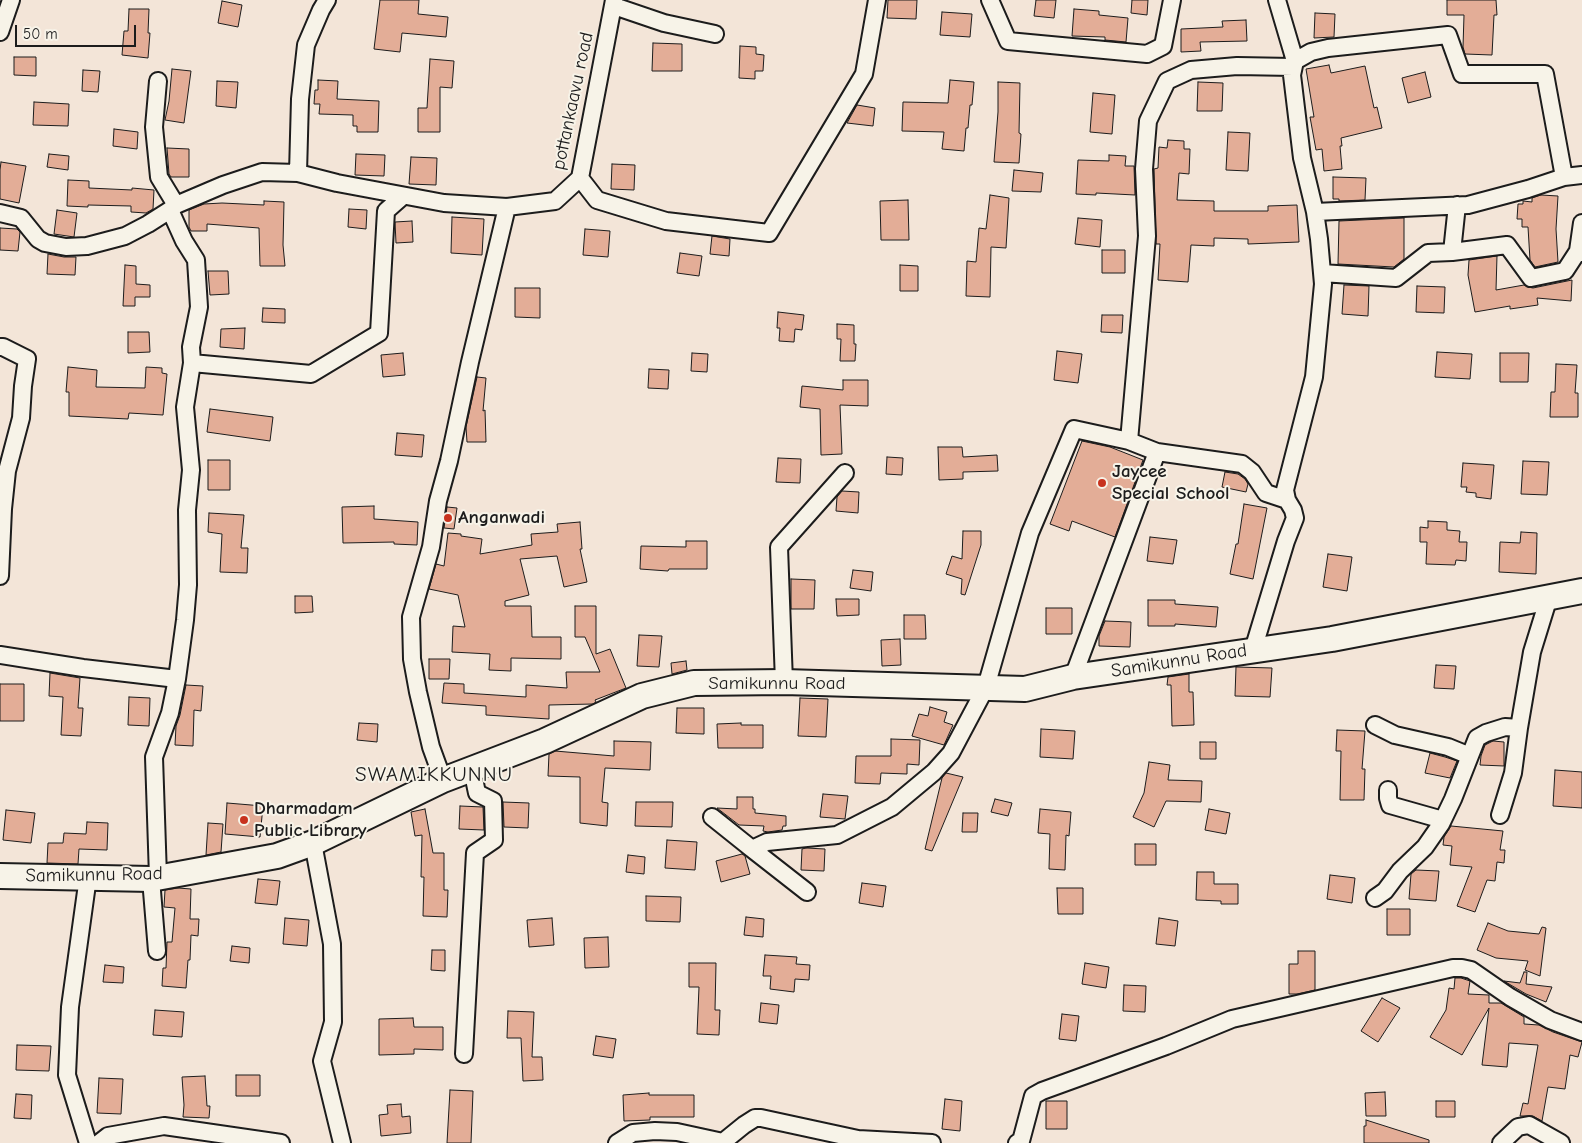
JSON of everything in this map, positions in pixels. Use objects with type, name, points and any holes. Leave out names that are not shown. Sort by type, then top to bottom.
[{"type":"main road","name":"Samikunnu Road","points":[[0,876],[155,878],[277,856],[313,843],[443,780],[545,741],[642,696],[694,683],[784,682],[1025,689],[1073,677],[1332,639],[1582,591]]},
{"type":"street","points":[[0,32],[11,0]]},
{"type":"street","points":[[298,173],[300,99],[306,45],[321,10],[328,0]]},
{"type":"street","points":[[580,178],[598,200],[666,221],[769,233],[864,74],[877,0]]},
{"type":"street","points":[[990,0],[1008,41],[1147,54],[1164,46],[1172,0]]},
{"type":"street","points":[[1253,650],[1286,541],[1295,518],[1285,490],[1314,377],[1323,284],[1315,212],[1302,158],[1292,75],[1294,64],[1277,0]]},
{"type":"street","points":[[614,3],[664,23],[715,34]]},
{"type":"street","name":"pottankaavu road","points":[[507,207],[555,201],[580,178],[614,3]]},
{"type":"street","points":[[1129,441],[1146,236],[1144,169],[1148,121],[1167,81],[1191,70],[1294,64],[1311,52],[1328,48],[1448,34],[1462,74],[1545,74],[1564,177]]},
{"type":"street","points":[[157,951],[154,758],[170,713],[177,679],[188,585],[187,510],[191,470],[185,407],[192,363],[191,347],[199,307],[196,260],[184,241],[173,207],[159,177],[154,127],[158,81]]},
{"type":"street","points":[[0,213],[21,218],[38,239],[45,243],[66,247],[88,246],[126,236],[173,207],[223,185],[262,172],[298,173],[337,183],[444,203],[507,207],[470,362],[449,461],[438,501],[432,547],[411,617],[412,659],[418,692],[431,747],[443,780]]},
{"type":"street","points":[[1315,212],[1468,204],[1511,194],[1564,177],[1582,175]]},
{"type":"street","points":[[192,363],[310,374],[379,333],[386,211],[403,196]]},
{"type":"street","points":[[1452,252],[1457,205]]},
{"type":"street","points":[[1322,273],[1396,278],[1428,253],[1507,245],[1531,278],[1565,271],[1580,252],[1582,223]]},
{"type":"street","points":[[0,347],[4,347],[26,359],[21,418],[6,472],[0,576]]},
{"type":"street","points":[[752,849],[767,842],[837,835],[892,807],[934,772],[951,753],[986,687],[1030,533],[1074,429],[1129,441],[1156,452],[1242,464],[1252,472],[1266,493],[1287,500]]},
{"type":"street","points":[[1073,677],[1156,452]]},
{"type":"street","points":[[784,682],[779,547],[845,473]]},
{"type":"street","points":[[1500,815],[1513,773],[1518,728],[1532,652],[1548,597]]},
{"type":"street","points":[[0,655],[83,668],[177,679]]},
{"type":"street","points":[[1375,725],[1395,735],[1448,747],[1470,756]]},
{"type":"street","points":[[1375,898],[1384,891],[1400,871],[1425,847],[1443,820],[1477,738],[1505,727],[1518,728]]},
{"type":"street","points":[[464,1054],[475,853],[494,840],[493,801],[477,793],[472,769]]},
{"type":"street","points":[[1388,790],[1390,805],[1443,820]]},
{"type":"street","points":[[712,817],[807,892]]},
{"type":"street","points":[[313,843],[332,944],[333,1022],[322,1061],[342,1143]]},
{"type":"street","points":[[88,877],[70,1007],[67,1075],[88,1143]]},
{"type":"street","points":[[1017,1143],[1021,1141],[1033,1096],[1042,1091],[1166,1046],[1232,1019],[1453,968],[1471,970],[1510,997],[1550,1020],[1582,1032]]},
{"type":"street","points":[[617,1143],[633,1133],[655,1130],[676,1132],[723,1143],[755,1118],[858,1139],[932,1143]]},
{"type":"street","points":[[1501,1143],[1518,1127],[1529,1124],[1561,1143]]},
{"type":"street","points":[[99,1143],[108,1136],[164,1126],[281,1143]]},
{"type":"building","points":[[380,0],[419,0],[418,14],[448,17],[446,37],[402,33],[400,52],[374,49]]},
{"type":"building","points":[[888,0],[917,0],[916,19],[887,18]]},
{"type":"building","points":[[1036,0],[1056,0],[1054,18],[1034,16]]},
{"type":"building","points":[[1132,0],[1148,0],[1147,15],[1131,13]]},
{"type":"building","points":[[1447,0],[1496,0],[1497,15],[1494,15],[1492,55],[1465,54],[1463,47],[1464,15],[1447,15]]},
{"type":"building","points":[[222,1],[242,5],[238,27],[218,23]]},
{"type":"building","points":[[129,9],[149,9],[148,58],[122,55],[124,31],[128,31]]},
{"type":"building","points":[[1074,9],[1099,11],[1099,15],[1128,18],[1126,42],[1105,40],[1105,37],[1072,36]]},
{"type":"building","points":[[942,12],[972,14],[970,37],[940,35]]},
{"type":"building","points":[[1315,13],[1335,14],[1334,37],[1314,38]]},
{"type":"building","points":[[1246,20],[1247,41],[1200,42],[1201,51],[1181,52],[1181,29],[1223,27],[1222,21]]},
{"type":"building","points":[[653,43],[682,44],[682,71],[652,71]]},
{"type":"building","points":[[740,46],[756,47],[756,54],[764,55],[763,71],[755,71],[755,79],[739,78]]},
{"type":"building","points":[[14,57],[36,57],[36,76],[14,75]]},
{"type":"building","points":[[430,59],[454,61],[452,88],[440,87],[440,132],[418,132],[418,108],[427,108]]},
{"type":"building","points":[[1329,65],[1331,73],[1365,66],[1374,108],[1377,107],[1382,128],[1341,138],[1342,169],[1324,171],[1322,149],[1316,150],[1310,117],[1314,117],[1306,69]]},
{"type":"building","points":[[172,69],[191,71],[184,123],[165,120]]},
{"type":"building","points":[[83,70],[100,71],[98,92],[82,91]]},
{"type":"building","points":[[1425,72],[1431,97],[1408,103],[1402,78]]},
{"type":"building","points":[[318,80],[338,81],[337,99],[379,101],[378,132],[357,132],[357,126],[353,126],[353,115],[319,114],[320,104],[314,104],[315,90],[318,90]]},
{"type":"building","points":[[950,80],[974,82],[964,151],[942,149],[944,132],[902,131],[903,102],[948,103]]},
{"type":"building","points":[[217,81],[238,82],[236,108],[216,106]]},
{"type":"building","points":[[998,82],[1020,83],[1019,133],[1021,134],[1019,163],[994,162]]},
{"type":"building","points":[[1198,82],[1223,83],[1222,111],[1197,111]]},
{"type":"building","points":[[1093,93],[1115,95],[1112,134],[1090,132]]},
{"type":"building","points":[[34,102],[69,104],[68,126],[33,125]]},
{"type":"building","points":[[857,105],[875,108],[873,126],[847,123]]},
{"type":"building","points":[[114,129],[138,132],[137,149],[113,146]]},
{"type":"building","points":[[1228,132],[1250,133],[1248,171],[1226,170]]},
{"type":"building","points":[[1168,140],[1184,141],[1184,149],[1190,149],[1189,174],[1179,173],[1177,200],[1214,201],[1214,211],[1268,211],[1268,206],[1297,205],[1299,242],[1248,244],[1248,239],[1214,238],[1214,246],[1191,245],[1188,282],[1158,280],[1160,244],[1156,244],[1154,169],[1158,168],[1159,147],[1167,148]]},
{"type":"building","points":[[167,148],[189,149],[189,177],[171,177],[169,174]]},
{"type":"building","points":[[49,154],[69,156],[68,170],[47,167]]},
{"type":"building","points":[[356,154],[385,155],[384,176],[355,175]]},
{"type":"building","points":[[1109,155],[1126,156],[1125,166],[1134,166],[1135,195],[1076,194],[1078,160],[1109,161]]},
{"type":"building","points":[[411,157],[437,158],[436,185],[409,184]]},
{"type":"building","points":[[1,162],[26,166],[19,203],[0,199]]},
{"type":"building","points":[[612,164],[635,165],[634,190],[611,189]]},
{"type":"building","points":[[1014,170],[1043,173],[1041,192],[1012,191]]},
{"type":"building","points":[[1333,177],[1366,178],[1365,200],[1339,201],[1339,199],[1333,199]]},
{"type":"building","points":[[68,180],[89,181],[89,188],[154,190],[153,209],[146,213],[131,212],[131,206],[67,206]]},
{"type":"building","points":[[990,195],[1009,198],[1006,248],[991,247],[990,297],[966,296],[967,261],[976,262],[979,228],[986,229]]},
{"type":"building","points":[[1541,195],[1558,196],[1556,229],[1558,262],[1535,267],[1530,260],[1528,227],[1522,227],[1522,219],[1517,219],[1518,204],[1523,204],[1523,201],[1532,202],[1532,198]]},
{"type":"building","points":[[908,200],[909,240],[881,240],[880,201]]},
{"type":"building","points":[[264,201],[284,202],[283,245],[285,266],[260,266],[259,228],[207,224],[207,231],[191,231],[189,227],[189,210],[204,204],[264,205]]},
{"type":"building","points":[[349,209],[367,210],[366,229],[348,227]]},
{"type":"building","points":[[57,210],[77,213],[74,237],[54,234]]},
{"type":"building","points":[[452,217],[484,219],[482,255],[451,253]]},
{"type":"building","points":[[1078,218],[1102,220],[1100,247],[1075,244]]},
{"type":"building","points":[[1404,218],[1404,259],[1394,267],[1338,264],[1339,221]]},
{"type":"building","points":[[412,221],[413,242],[396,243],[395,222]]},
{"type":"building","points":[[0,228],[17,229],[20,232],[18,251],[0,250]]},
{"type":"building","points":[[585,229],[610,231],[608,257],[583,255]]},
{"type":"building","points":[[712,236],[730,239],[729,256],[710,254]]},
{"type":"building","points":[[1102,250],[1125,250],[1125,273],[1102,273]]},
{"type":"building","points":[[680,253],[702,256],[699,276],[677,273]]},
{"type":"building","points":[[48,254],[76,257],[75,275],[47,274]]},
{"type":"building","points":[[1497,256],[1496,290],[1524,285],[1533,288],[1572,280],[1571,301],[1537,298],[1538,305],[1510,309],[1510,306],[1475,312],[1468,275],[1469,260]]},
{"type":"building","points":[[125,265],[136,266],[136,284],[150,285],[150,297],[135,297],[135,306],[123,306]]},
{"type":"building","points":[[900,265],[918,266],[918,291],[900,291]]},
{"type":"building","points":[[208,271],[228,271],[229,294],[210,295]]},
{"type":"building","points":[[1344,285],[1369,286],[1368,316],[1342,314]]},
{"type":"building","points":[[1417,286],[1445,287],[1444,313],[1416,312]]},
{"type":"building","points":[[515,288],[540,288],[540,318],[515,317]]},
{"type":"building","points":[[263,308],[285,309],[285,323],[262,322]]},
{"type":"building","points":[[778,312],[804,315],[802,330],[795,329],[794,342],[779,341],[780,328],[777,328]]},
{"type":"building","points":[[1102,315],[1123,315],[1122,333],[1101,332]]},
{"type":"building","points":[[837,324],[854,325],[855,361],[840,361],[841,339],[837,339]]},
{"type":"building","points":[[245,328],[244,349],[220,347],[221,329]]},
{"type":"building","points":[[128,332],[149,332],[150,352],[128,353]]},
{"type":"building","points":[[1057,351],[1082,354],[1078,383],[1054,380]]},
{"type":"building","points":[[1437,352],[1472,354],[1470,379],[1435,377]]},
{"type":"building","points":[[403,353],[405,375],[383,377],[381,355]]},
{"type":"building","points":[[692,353],[708,354],[707,372],[691,371]]},
{"type":"building","points":[[1500,353],[1529,353],[1528,382],[1500,382]]},
{"type":"building","points":[[1556,364],[1577,365],[1575,393],[1578,393],[1578,417],[1550,417],[1551,392],[1555,392]]},
{"type":"building","points":[[68,367],[97,370],[96,387],[145,388],[146,367],[162,368],[162,373],[167,374],[163,415],[129,413],[128,419],[69,416],[69,392],[66,392]]},
{"type":"building","points":[[649,369],[669,370],[668,389],[648,388]]},
{"type":"building","points":[[477,377],[486,378],[483,411],[485,410],[486,442],[467,442],[466,427]]},
{"type":"building","points":[[843,380],[868,380],[868,406],[840,405],[842,454],[821,455],[820,409],[800,407],[802,386],[843,390]]},
{"type":"building","points":[[210,409],[273,417],[270,441],[207,432]]},
{"type":"building","points":[[397,433],[424,435],[422,457],[395,455]]},
{"type":"building","name":"Jaycee Special School","points":[[1082,441],[1110,447],[1143,460],[1115,537],[1072,521],[1069,531],[1050,524]]},
{"type":"building","points":[[938,447],[962,447],[963,457],[997,455],[998,471],[963,472],[963,479],[939,480]]},
{"type":"building","points":[[887,457],[903,458],[902,475],[886,474]]},
{"type":"building","points":[[778,458],[801,459],[800,483],[776,482]]},
{"type":"building","points":[[208,460],[230,460],[230,490],[208,490]]},
{"type":"building","points":[[1523,461],[1549,462],[1547,495],[1521,494]]},
{"type":"building","points":[[1463,463],[1494,465],[1491,499],[1476,497],[1476,493],[1466,492],[1467,487],[1461,487]]},
{"type":"building","points":[[1225,472],[1238,474],[1245,479],[1248,484],[1246,492],[1222,487]]},
{"type":"building","points":[[842,491],[859,492],[858,513],[836,511],[837,497]]},
{"type":"building","points":[[1244,504],[1267,508],[1253,579],[1230,574],[1236,544],[1238,544]]},
{"type":"building","points":[[374,506],[374,519],[418,522],[417,545],[394,544],[394,542],[343,543],[342,507]]},
{"type":"building","name":"Anganwadi","points":[[447,507],[457,508],[454,529],[444,528]]},
{"type":"building","points":[[209,513],[244,515],[241,548],[248,548],[247,573],[220,572],[222,534],[208,532]]},
{"type":"building","points":[[1428,521],[1447,522],[1447,530],[1460,531],[1459,542],[1467,542],[1466,561],[1456,560],[1455,565],[1426,564],[1427,542],[1420,542],[1420,527],[1428,528]]},
{"type":"building","points":[[580,522],[582,549],[580,549],[587,582],[564,587],[557,556],[520,559],[529,595],[505,601],[505,606],[531,606],[532,637],[561,637],[561,659],[511,658],[511,671],[489,670],[490,654],[452,652],[453,626],[465,627],[458,595],[429,589],[436,564],[444,566],[448,533],[482,539],[480,554],[532,545],[531,534],[558,532],[557,524]]},
{"type":"building","points":[[963,531],[981,531],[981,545],[965,595],[961,594],[962,579],[946,574],[952,556],[962,559]]},
{"type":"building","points":[[1521,532],[1537,533],[1536,574],[1499,572],[1500,542],[1520,543]]},
{"type":"building","points":[[1150,537],[1177,540],[1173,564],[1147,561]]},
{"type":"building","points":[[686,541],[707,541],[707,569],[669,569],[668,571],[640,569],[641,546],[686,547]]},
{"type":"building","points":[[1328,554],[1352,557],[1347,591],[1323,587]]},
{"type":"building","points":[[853,570],[873,572],[871,591],[850,588]]},
{"type":"building","points":[[791,579],[815,580],[814,609],[791,609]]},
{"type":"building","points":[[295,596],[312,596],[313,612],[295,613]]},
{"type":"building","points":[[836,599],[859,599],[859,615],[837,616]]},
{"type":"building","points":[[1148,600],[1175,600],[1175,604],[1218,607],[1216,627],[1175,624],[1175,626],[1148,626]]},
{"type":"building","points":[[575,606],[596,606],[596,654],[610,649],[626,688],[595,700],[596,702],[593,704],[549,705],[549,719],[486,715],[486,706],[442,703],[444,683],[464,684],[464,693],[526,697],[526,685],[567,688],[566,672],[600,672],[585,637],[575,637]]},
{"type":"building","points":[[1046,608],[1072,608],[1072,634],[1046,634]]},
{"type":"building","points":[[904,615],[925,615],[926,639],[904,639]]},
{"type":"building","points":[[1105,621],[1131,622],[1130,647],[1099,646],[1099,636]]},
{"type":"building","points":[[639,635],[662,636],[659,667],[637,666]]},
{"type":"building","points":[[900,639],[901,665],[882,666],[881,640]]},
{"type":"building","points":[[429,659],[450,659],[449,679],[429,679]]},
{"type":"building","points":[[686,661],[687,670],[672,674],[671,663]]},
{"type":"building","points":[[1436,665],[1456,666],[1454,689],[1434,688]]},
{"type":"building","points":[[1236,667],[1272,668],[1270,697],[1235,696]]},
{"type":"building","points":[[50,673],[80,678],[78,708],[83,708],[81,736],[61,735],[63,697],[49,696]]},
{"type":"building","points":[[1189,674],[1189,692],[1193,692],[1194,725],[1172,726],[1171,685],[1167,685],[1168,677]]},
{"type":"building","points":[[0,684],[24,684],[24,721],[0,721]]},
{"type":"building","points":[[186,685],[203,686],[201,711],[194,710],[193,746],[175,745],[176,726]]},
{"type":"building","points":[[129,697],[150,698],[149,726],[128,725]]},
{"type":"building","points":[[800,698],[828,699],[826,737],[798,736]]},
{"type":"building","points":[[930,707],[947,712],[944,722],[953,725],[944,745],[912,736],[919,714],[928,716]]},
{"type":"building","points":[[677,708],[704,708],[704,734],[676,733]]},
{"type":"building","points":[[359,723],[378,724],[377,742],[357,740]]},
{"type":"building","points":[[741,723],[741,725],[763,725],[763,748],[718,748],[717,724]]},
{"type":"building","points":[[1041,729],[1075,731],[1073,759],[1040,757]]},
{"type":"building","points":[[1337,730],[1365,731],[1362,769],[1365,769],[1364,800],[1340,800],[1341,751],[1336,751]]},
{"type":"building","points":[[891,739],[920,740],[919,765],[907,764],[907,774],[881,773],[880,784],[855,783],[856,756],[891,756]]},
{"type":"building","points":[[614,741],[651,742],[650,770],[605,768],[602,802],[608,803],[607,826],[580,823],[580,777],[548,776],[549,754],[555,751],[614,756]]},
{"type":"building","points":[[1493,741],[1504,742],[1504,766],[1480,765],[1485,745]]},
{"type":"building","points":[[1200,742],[1216,742],[1216,759],[1200,759]]},
{"type":"building","points":[[1430,753],[1457,761],[1450,778],[1425,773]]},
{"type":"building","points":[[1149,762],[1170,765],[1168,780],[1202,781],[1201,802],[1166,801],[1154,827],[1133,817],[1144,793]]},
{"type":"building","points":[[1555,770],[1582,772],[1582,808],[1553,806]]},
{"type":"building","points":[[946,773],[963,777],[932,851],[925,849],[942,778]]},
{"type":"building","points":[[823,794],[848,796],[845,819],[820,817]]},
{"type":"building","points":[[737,797],[753,797],[755,813],[786,816],[786,826],[783,826],[782,830],[768,832],[763,831],[764,826],[739,825],[717,808],[737,809]]},
{"type":"building","points":[[995,799],[1012,803],[1008,816],[991,812]]},
{"type":"building","points":[[503,802],[529,803],[528,828],[504,827]]},
{"type":"building","points":[[636,802],[673,802],[672,827],[635,826]]},
{"type":"building","name":"Dharmadam Public Library","points":[[227,803],[263,806],[260,837],[225,834]]},
{"type":"building","points":[[460,806],[483,807],[484,830],[459,829]]},
{"type":"building","points":[[425,809],[433,853],[444,853],[444,890],[448,890],[447,917],[423,916],[424,877],[421,877],[422,835],[415,836],[411,812]]},
{"type":"building","points":[[1040,809],[1071,812],[1069,836],[1066,835],[1065,870],[1049,869],[1050,834],[1038,833]]},
{"type":"building","points":[[1209,809],[1230,813],[1226,834],[1205,830]]},
{"type":"building","points":[[6,810],[35,813],[31,843],[3,840]]},
{"type":"building","points":[[963,813],[978,813],[977,832],[962,832]]},
{"type":"building","points":[[87,822],[108,823],[107,850],[79,849],[78,864],[47,863],[48,843],[63,843],[64,833],[86,834]]},
{"type":"building","points":[[208,823],[223,824],[221,852],[206,855]]},
{"type":"building","points":[[1451,826],[1503,831],[1500,850],[1505,850],[1504,863],[1497,862],[1495,881],[1487,880],[1475,912],[1457,906],[1472,867],[1450,865],[1452,846],[1443,845],[1444,837]]},
{"type":"building","points":[[667,840],[697,842],[695,870],[665,868]]},
{"type":"building","points":[[1135,844],[1156,844],[1156,865],[1135,865]]},
{"type":"building","points":[[802,849],[825,849],[824,871],[801,870]]},
{"type":"building","points":[[742,854],[745,856],[750,874],[721,882],[716,861]]},
{"type":"building","points":[[628,855],[645,857],[644,874],[626,872]]},
{"type":"building","points":[[1416,870],[1439,871],[1436,901],[1409,899],[1411,874]]},
{"type":"building","points":[[1197,872],[1214,872],[1214,884],[1238,884],[1238,904],[1221,904],[1221,901],[1196,900]]},
{"type":"building","points":[[1330,875],[1355,878],[1352,903],[1327,899]]},
{"type":"building","points":[[258,879],[280,881],[277,905],[255,903]]},
{"type":"building","points":[[862,883],[886,886],[883,907],[859,903]]},
{"type":"building","points":[[1057,888],[1083,888],[1083,914],[1058,914]]},
{"type":"building","points":[[191,889],[190,919],[199,919],[198,936],[191,935],[186,988],[162,986],[163,968],[166,968],[167,942],[172,942],[175,908],[164,907],[165,890]]},
{"type":"building","points":[[646,896],[681,897],[680,922],[646,921]]},
{"type":"building","points":[[1387,909],[1410,909],[1410,935],[1387,935]]},
{"type":"building","points":[[746,917],[764,919],[763,937],[744,935]]},
{"type":"building","points":[[285,918],[309,920],[307,946],[283,944]]},
{"type":"building","points":[[552,918],[554,945],[529,947],[527,920]]},
{"type":"building","points":[[1159,918],[1178,921],[1175,946],[1156,944]]},
{"type":"building","points":[[1488,923],[1508,931],[1539,934],[1542,927],[1546,928],[1540,976],[1525,970],[1528,961],[1496,958],[1477,950]]},
{"type":"building","points":[[608,937],[609,967],[585,968],[584,938]]},
{"type":"building","points":[[232,946],[250,948],[249,963],[230,961]]},
{"type":"building","points":[[432,950],[445,950],[445,971],[431,970]]},
{"type":"building","points":[[1298,951],[1315,951],[1315,990],[1289,994],[1289,964],[1298,964]]},
{"type":"building","points":[[765,955],[797,957],[796,964],[810,965],[809,980],[795,979],[794,992],[770,989],[771,976],[763,976]]},
{"type":"building","points":[[689,963],[716,963],[715,1010],[720,1010],[719,1035],[697,1034],[699,987],[689,987]]},
{"type":"building","points":[[1085,963],[1109,967],[1106,988],[1082,984]]},
{"type":"building","points":[[105,965],[124,967],[123,983],[103,982]]},
{"type":"building","points":[[1524,972],[1527,972],[1526,984],[1552,987],[1546,1002],[1526,994],[1504,981],[1520,983]]},
{"type":"building","points":[[1455,978],[1470,981],[1468,994],[1489,995],[1489,1003],[1501,1003],[1524,1017],[1524,1024],[1539,1025],[1582,1042],[1578,1057],[1570,1055],[1565,1089],[1548,1087],[1542,1121],[1533,1116],[1520,1116],[1523,1103],[1528,1104],[1538,1045],[1509,1043],[1507,1067],[1482,1065],[1489,1008],[1462,1055],[1430,1037],[1446,1010],[1449,988],[1454,989]]},
{"type":"building","points":[[1124,985],[1146,986],[1145,1012],[1123,1011]]},
{"type":"building","points":[[1382,998],[1400,1008],[1378,1042],[1361,1031]]},
{"type":"building","points":[[761,1003],[779,1005],[777,1024],[759,1022]]},
{"type":"building","points":[[155,1010],[184,1012],[182,1037],[153,1035]]},
{"type":"building","points":[[508,1011],[534,1012],[532,1057],[542,1057],[543,1080],[523,1081],[521,1038],[507,1038]]},
{"type":"building","points":[[1062,1014],[1079,1016],[1076,1041],[1059,1039]]},
{"type":"building","points":[[413,1018],[414,1027],[443,1027],[443,1050],[414,1049],[414,1054],[379,1055],[379,1019]]},
{"type":"building","points":[[596,1036],[616,1039],[613,1058],[593,1055]]},
{"type":"building","points":[[17,1045],[51,1046],[49,1071],[16,1070]]},
{"type":"building","points":[[236,1075],[260,1075],[260,1096],[236,1096]]},
{"type":"building","points":[[205,1076],[207,1106],[210,1106],[209,1118],[183,1117],[182,1077]]},
{"type":"building","points":[[99,1078],[123,1079],[121,1114],[97,1113]]},
{"type":"building","points":[[450,1090],[473,1091],[471,1143],[447,1143]]},
{"type":"building","points":[[1385,1092],[1386,1116],[1366,1116],[1365,1093]]},
{"type":"building","points":[[649,1093],[649,1095],[694,1095],[694,1117],[650,1117],[650,1120],[624,1121],[623,1095]]},
{"type":"building","points":[[16,1094],[32,1095],[31,1119],[14,1118]]},
{"type":"building","points":[[945,1099],[962,1101],[960,1131],[942,1129]]},
{"type":"building","points":[[1046,1101],[1067,1101],[1067,1129],[1046,1129]]},
{"type":"building","points":[[1436,1101],[1455,1101],[1455,1117],[1436,1117]]},
{"type":"building","points":[[401,1104],[402,1117],[410,1116],[411,1133],[381,1136],[379,1115],[388,1114],[387,1105]]},
{"type":"building","points":[[1366,1120],[1429,1140],[1429,1143],[1364,1143]]},
{"type":"place","name":"Jaycee Special School","points":[[1102,483]]},
{"type":"place","name":"Anganwadi","points":[[448,518]]},
{"type":"place","name":"Dharmadam Public Library","points":[[244,820]]},
{"type":"district","name":"SWAMIKKUNNU","points":[[434,775]]}]
